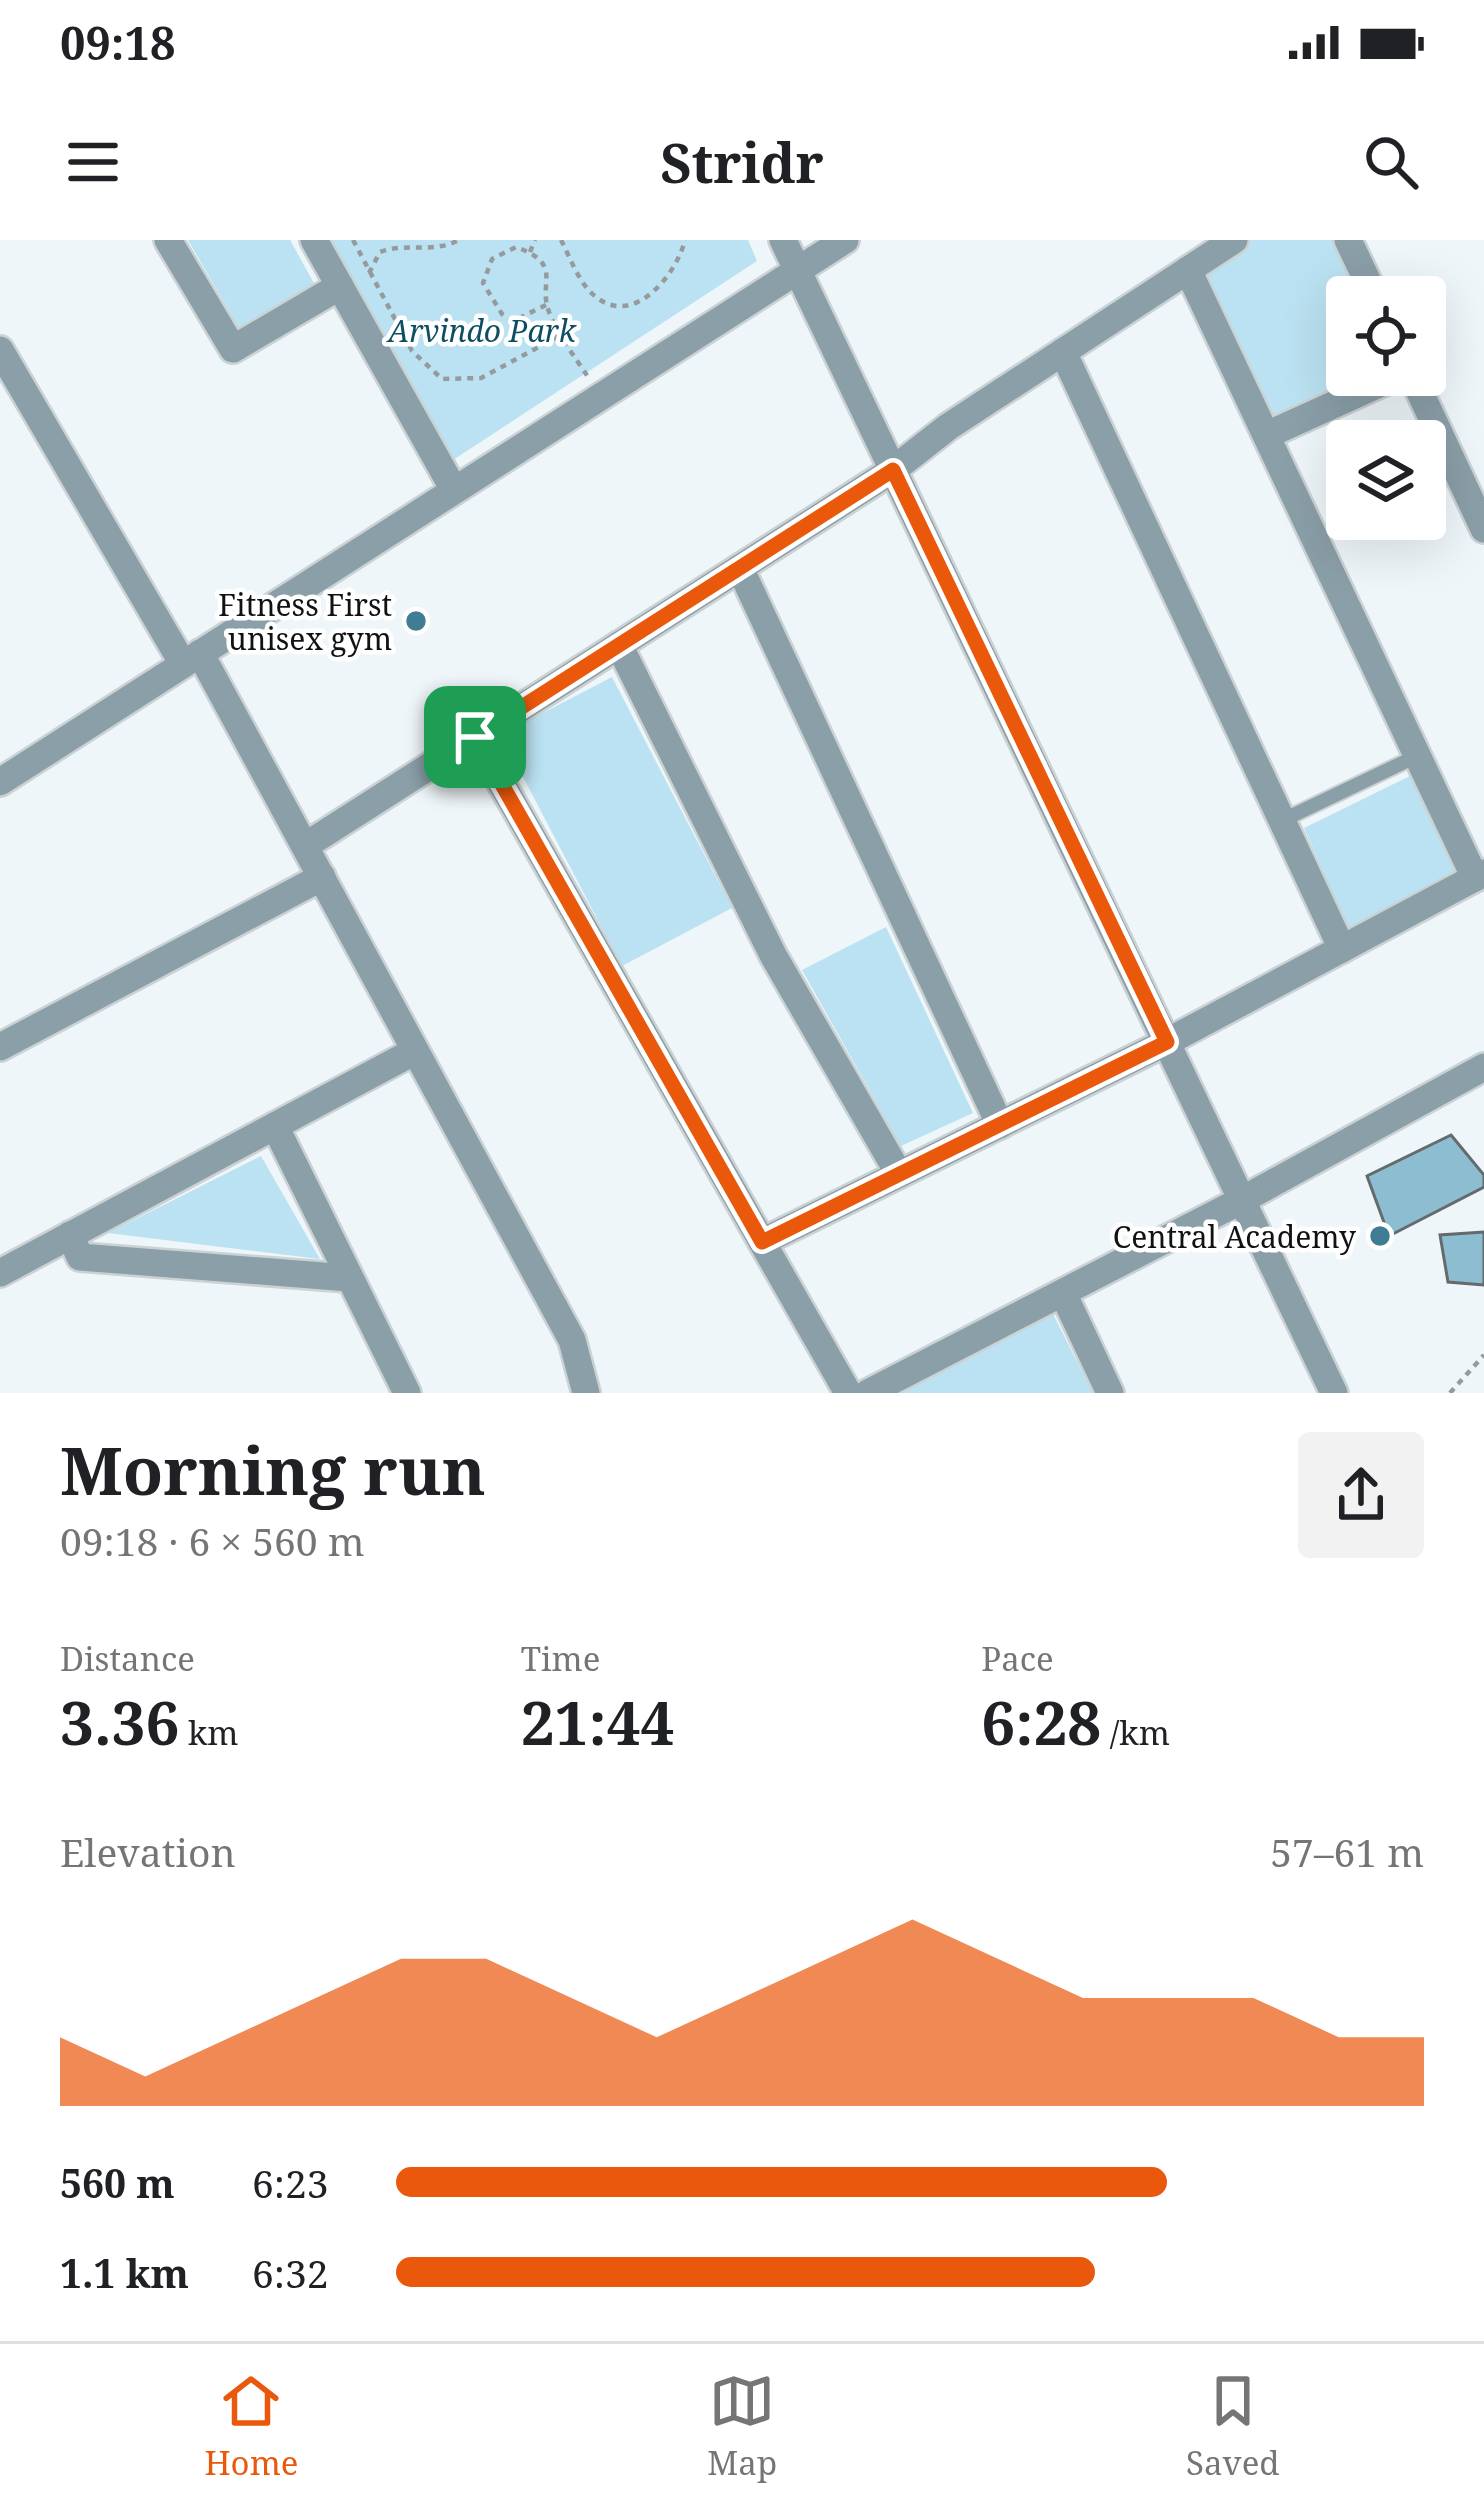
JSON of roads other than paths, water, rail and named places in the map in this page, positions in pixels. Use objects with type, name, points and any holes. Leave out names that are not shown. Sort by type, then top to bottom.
[{"type":"street","points":[[168,240],[233,350],[340,286]]},
{"type":"street","points":[[314,240],[454,490]]},
{"type":"street","points":[[783,240],[1334,1393]]},
{"type":"street","points":[[0,782],[845,240]]},
{"type":"street","points":[[304,846],[893,470],[1234,240]]},
{"type":"street","points":[[1348,240],[1365,276]]},
{"type":"street","points":[[762,1242],[1167,1042],[1480,876],[1418,756],[1189,270]]},
{"type":"street","points":[[0,350],[322,877],[572,1340],[586,1393]]},
{"type":"street","points":[[1063,352],[1342,949]]},
{"type":"street","points":[[1267,435],[1353,396]]},
{"type":"street","points":[[1422,396],[1484,529]]},
{"type":"street","points":[[740,568],[1000,1125]]},
{"type":"street","points":[[620,645],[773,955],[899,1174]]},
{"type":"street","points":[[475,737],[848,1393]]},
{"type":"street","points":[[0,1047],[322,877]]},
{"type":"street","points":[[0,1273],[416,1051]]},
{"type":"street","points":[[868,1393],[1242,1201],[1484,1067]]},
{"type":"street","points":[[274,1126],[407,1393]]},
{"type":"street","points":[[70,1235],[80,1257],[349,1278]]},
{"type":"street","points":[[1063,1293],[1110,1393]]},
{"type":"lane","points":[[1283,820],[1418,756]]},
{"type":"place","name":"Fitness First unisex gym","points":[[416,621]]},
{"type":"place","name":"Central Academy","points":[[1380,1236]]},
{"type":"park label","name":"Arvindo Park","points":[[482,330]]}]
